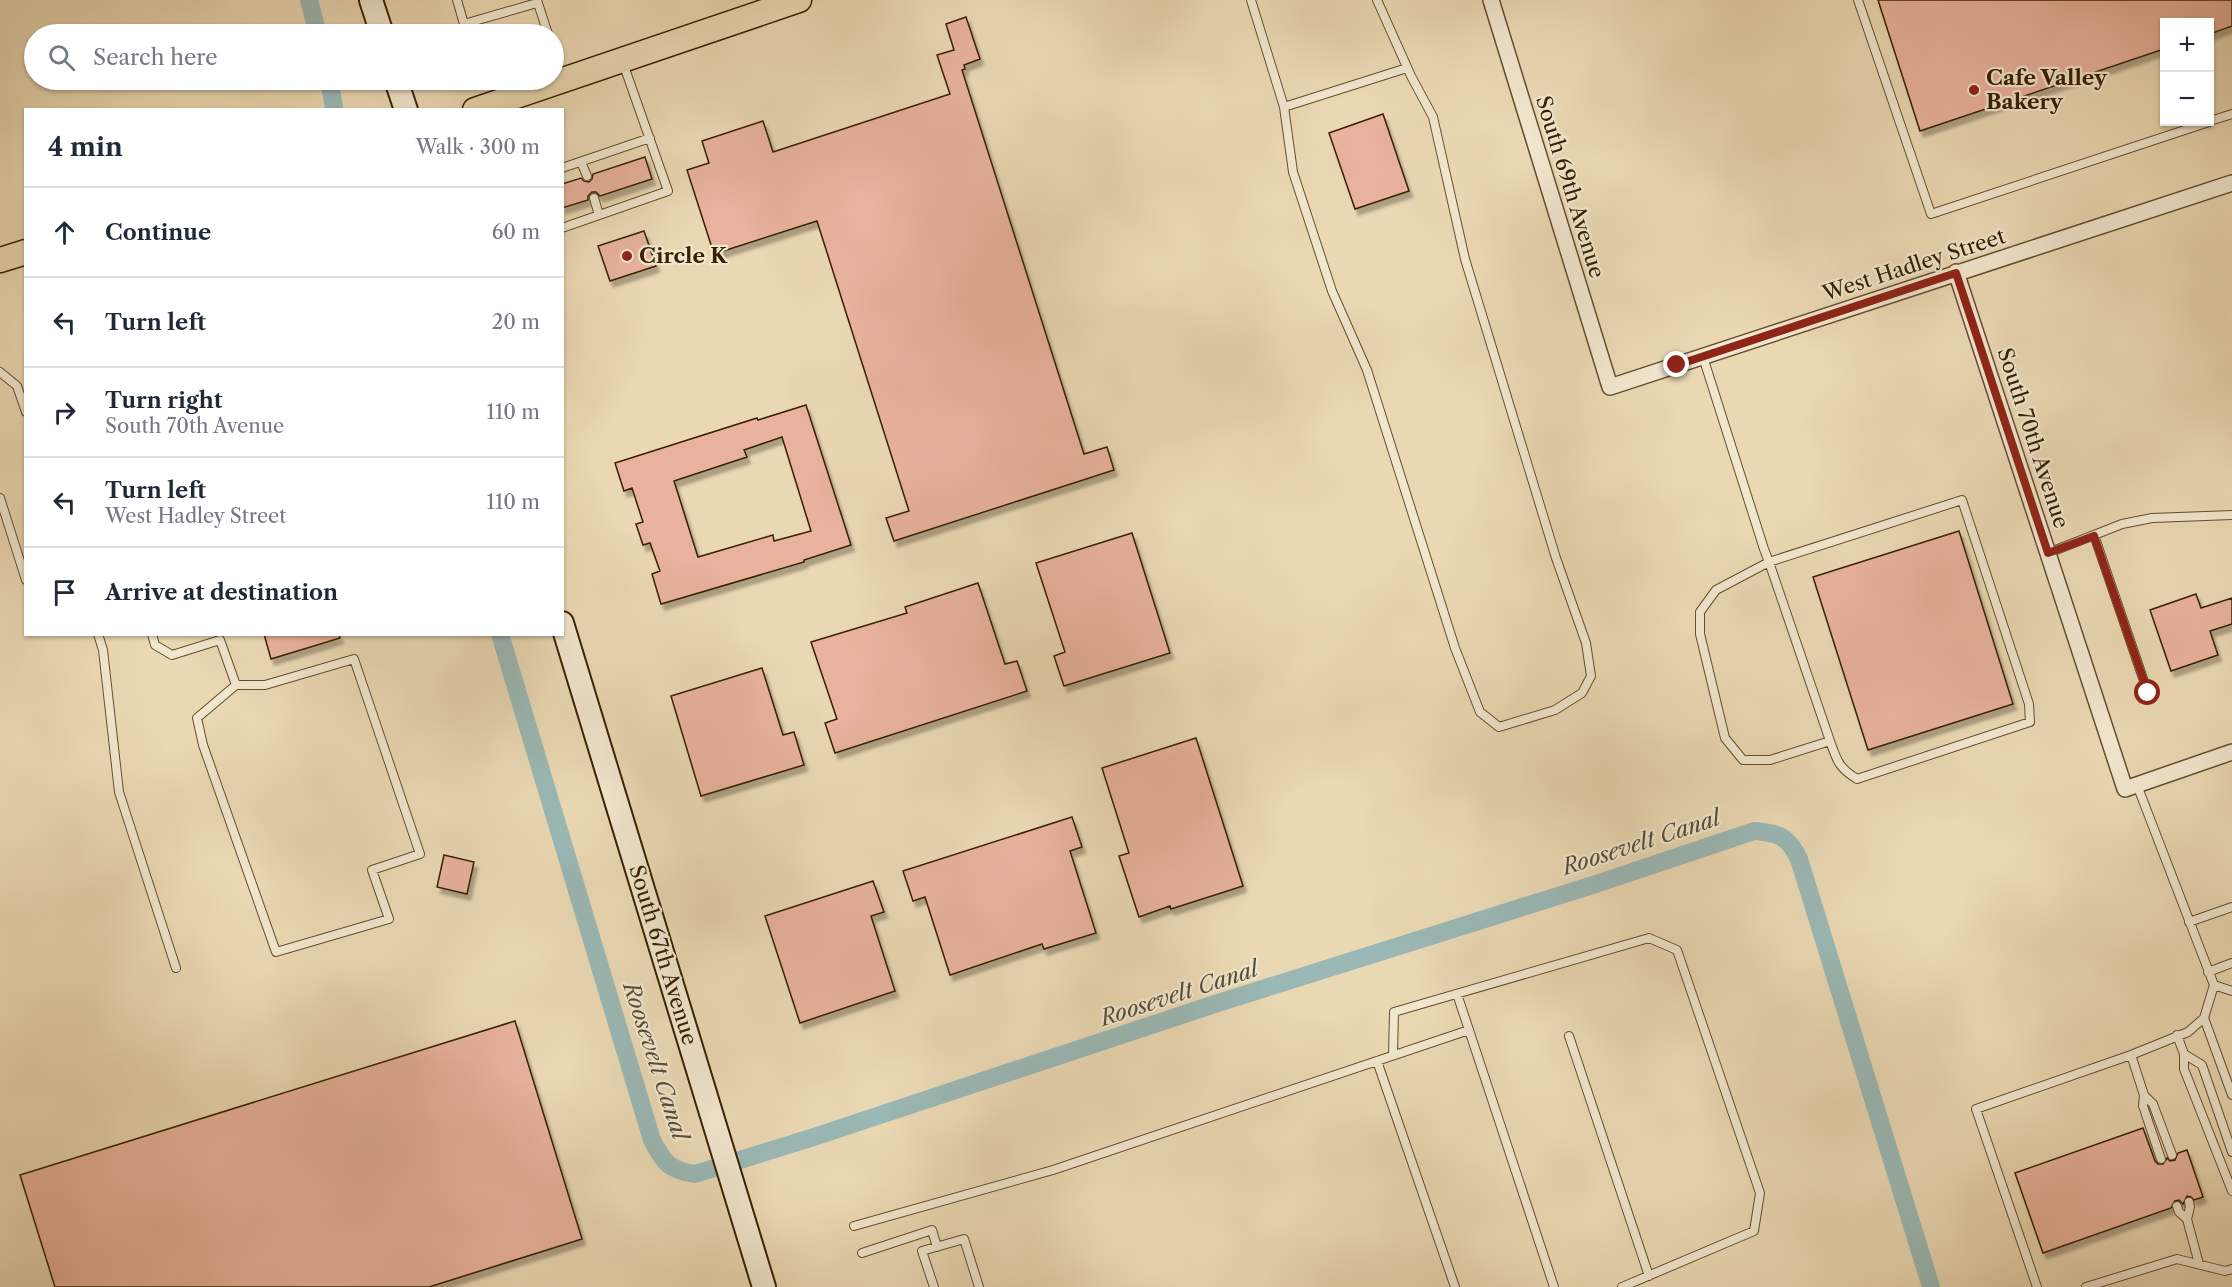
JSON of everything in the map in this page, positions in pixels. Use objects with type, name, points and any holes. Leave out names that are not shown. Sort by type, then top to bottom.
[{"type":"main road","points":[[371,0],[379,24]]},
{"type":"main road","points":[[564,79],[799,0]]},
{"type":"main road","points":[[399,90],[405,108]]},
{"type":"main road","points":[[481,108],[533,90]]},
{"type":"main road","points":[[0,260],[24,253]]},
{"type":"main road","name":"South 67th Avenue","points":[[564,630],[764,1287]]},
{"type":"street","name":"South 69th Avenue","points":[[1491,0],[1610,387]]},
{"type":"street","name":"West Hadley Street","points":[[1610,387],[2232,183]]},
{"type":"street","name":"South 70th Avenue","points":[[1956,273],[2048,553],[2131,787]]},
{"type":"street","points":[[2131,787],[2232,752]]},
{"type":"lane","points":[[457,0],[464,24],[537,1],[545,24]]},
{"type":"lane","points":[[1251,0],[1284,107],[1293,171],[1328,280],[1367,370],[1455,648],[1480,712],[1498,727],[1555,710],[1582,693],[1591,676],[1586,643],[1556,558],[1465,259],[1433,117],[1407,68],[1377,0]]},
{"type":"lane","points":[[1858,0],[1931,214],[2194,126]]},
{"type":"lane","points":[[564,227],[668,191],[622,60]]},
{"type":"lane","points":[[1284,107],[1407,68]]},
{"type":"lane","points":[[2214,119],[2232,114]]},
{"type":"lane","points":[[564,167],[650,138]]},
{"type":"lane","points":[[582,162],[587,176]]},
{"type":"lane","points":[[594,198],[599,215]]},
{"type":"lane","points":[[1702,357],[1769,562],[1830,741],[1836,760],[1844,771],[1857,779],[2030,722],[2029,704],[1962,500],[1769,562],[1716,590],[1700,612],[1700,634],[1725,738],[1743,760],[1770,760],[1830,741]]},
{"type":"lane","points":[[0,372],[17,386],[24,406]]},
{"type":"lane","points":[[0,498],[24,574]]},
{"type":"lane","points":[[2048,553],[2122,524],[2152,518],[2232,515]]},
{"type":"lane","points":[[2094,536],[2148,693]]},
{"type":"lane","points":[[99,636],[104,650],[119,792],[176,968]]},
{"type":"lane","points":[[153,636],[155,645],[172,655],[220,640],[236,685]]},
{"type":"lane","points":[[354,659],[420,854],[372,870],[389,919],[276,952],[203,745],[196,718],[236,685],[265,685],[354,659]]},
{"type":"lane","points":[[2037,1287],[1976,1109],[2131,1055],[2188,1032],[2204,1018],[2214,985],[2131,787]]},
{"type":"lane","points":[[2189,922],[2232,907]]},
{"type":"lane","points":[[1393,1055],[1394,1012],[1649,938],[1677,950],[1760,1192],[1754,1231],[1622,1287]]},
{"type":"lane","points":[[2208,972],[2232,963]]},
{"type":"lane","points":[[2214,985],[2231,992]]},
{"type":"lane","points":[[1457,994],[1554,1287]]},
{"type":"lane","points":[[2204,1018],[2232,1095]]},
{"type":"lane","points":[[854,1226],[1053,1170],[1469,1030]]},
{"type":"lane","points":[[2177,1035],[2184,1054],[2184,1069],[2232,1191]]},
{"type":"lane","points":[[1569,1036],[1649,1276]]},
{"type":"lane","points":[[2184,1054],[2202,1065],[2232,1152]]},
{"type":"lane","points":[[2131,1055],[2144,1095],[2143,1106],[2161,1159]]},
{"type":"lane","points":[[1377,1061],[1455,1287]]},
{"type":"lane","points":[[2144,1095],[2153,1104],[2172,1155]]},
{"type":"lane","points":[[2189,1202],[2187,1219],[2199,1264]]},
{"type":"lane","points":[[2177,1206],[2179,1212],[2187,1219]]},
{"type":"lane","points":[[862,1253],[932,1230],[937,1247]]},
{"type":"lane","points":[[934,1287],[922,1251],[964,1239],[979,1287]]},
{"type":"lane","points":[[2086,1287],[2177,1259],[2225,1271],[2232,1269]]},
{"type":"building","name":"Cafe Valley Bakery","points":[[1878,0],[2232,0],[2232,26],[2214,33],[2214,18],[2160,18],[2160,50],[1920,131]]},
{"type":"building","points":[[966,17],[980,59],[964,65],[965,69],[962,70],[1084,454],[1107,447],[1114,470],[894,541],[886,518],[909,511],[817,221],[714,254],[687,170],[709,163],[702,141],[763,121],[773,152],[950,94],[937,55],[954,50],[946,24]]},
{"type":"building","points":[[1383,114],[1409,191],[1355,209],[1329,133]]},
{"type":"building","name":"Circle K","points":[[645,157],[652,179],[600,196],[592,192],[588,200],[564,207],[564,183],[581,178],[589,182],[593,174]]},
{"type":"building","name":"Circle K","points":[[644,231],[656,266],[610,281],[598,246]]},
{"type":"building","points":[[806,405],[851,545],[804,560],[804,562],[661,604],[652,574],[660,571],[650,543],[643,545],[636,524],[643,522],[632,488],[624,491],[615,463],[757,418],[758,420]],"holes":[[[782,437],[811,531],[774,541],[773,535],[698,557],[674,481],[747,457],[744,450]]]},
{"type":"building","points":[[1959,531],[2013,704],[1868,750],[1813,577]]},
{"type":"building","points":[[1132,533],[1170,653],[1064,686],[1054,656],[1065,652],[1036,563]]},
{"type":"building","points":[[978,583],[1005,664],[1017,661],[1027,691],[835,753],[825,723],[837,719],[811,642],[907,613],[905,607]]},
{"type":"building","points":[[2196,594],[2201,608],[2232,598],[2232,624],[2210,631],[2218,655],[2171,671],[2150,610]]},
{"type":"building","points":[[265,636],[340,636],[340,638],[271,659]]},
{"type":"building","points":[[762,668],[783,735],[794,732],[804,765],[701,796],[671,696]]},
{"type":"building","points":[[1196,738],[1243,886],[1139,917],[1119,856],[1129,853],[1102,768]]},
{"type":"building","points":[[1072,817],[1082,847],[1070,851],[1096,933],[1044,949],[1042,944],[950,975],[925,897],[913,901],[903,871]]},
{"type":"building","points":[[444,855],[474,862],[467,894],[437,887]]},
{"type":"building","points":[[873,881],[884,912],[871,916],[895,991],[800,1023],[765,916]]},
{"type":"building","points":[[515,1021],[582,1239],[429,1287],[55,1287],[20,1175]]},
{"type":"building","points":[[2143,1128],[2158,1164],[2163,1164],[2167,1158],[2170,1161],[2175,1160],[2178,1153],[2187,1150],[2203,1197],[2194,1200],[2187,1196],[2183,1204],[2179,1200],[2175,1201],[2171,1208],[2043,1253],[2015,1173]]},
{"type":"waterway","name":"Roosevelt Canal","points":[[309,0],[315,24]]},
{"type":"waterway","name":"Roosevelt Canal","points":[[331,90],[334,107]]},
{"type":"waterway","name":"Roosevelt Canal","points":[[501,636],[652,1140],[664,1160],[673,1168],[695,1174],[817,1136],[1221,1002],[1596,884],[1754,831],[1782,837],[1791,845],[1799,859],[1931,1287]]},
{"type":"place","name":"Cafe Valley Bakery","points":[[1974,90]]},
{"type":"place","name":"Circle K","points":[[627,256]]},
{"type":"route","points":[[1677,365],[1956,273],[2048,553],[2094,536],[2148,693]]}]
